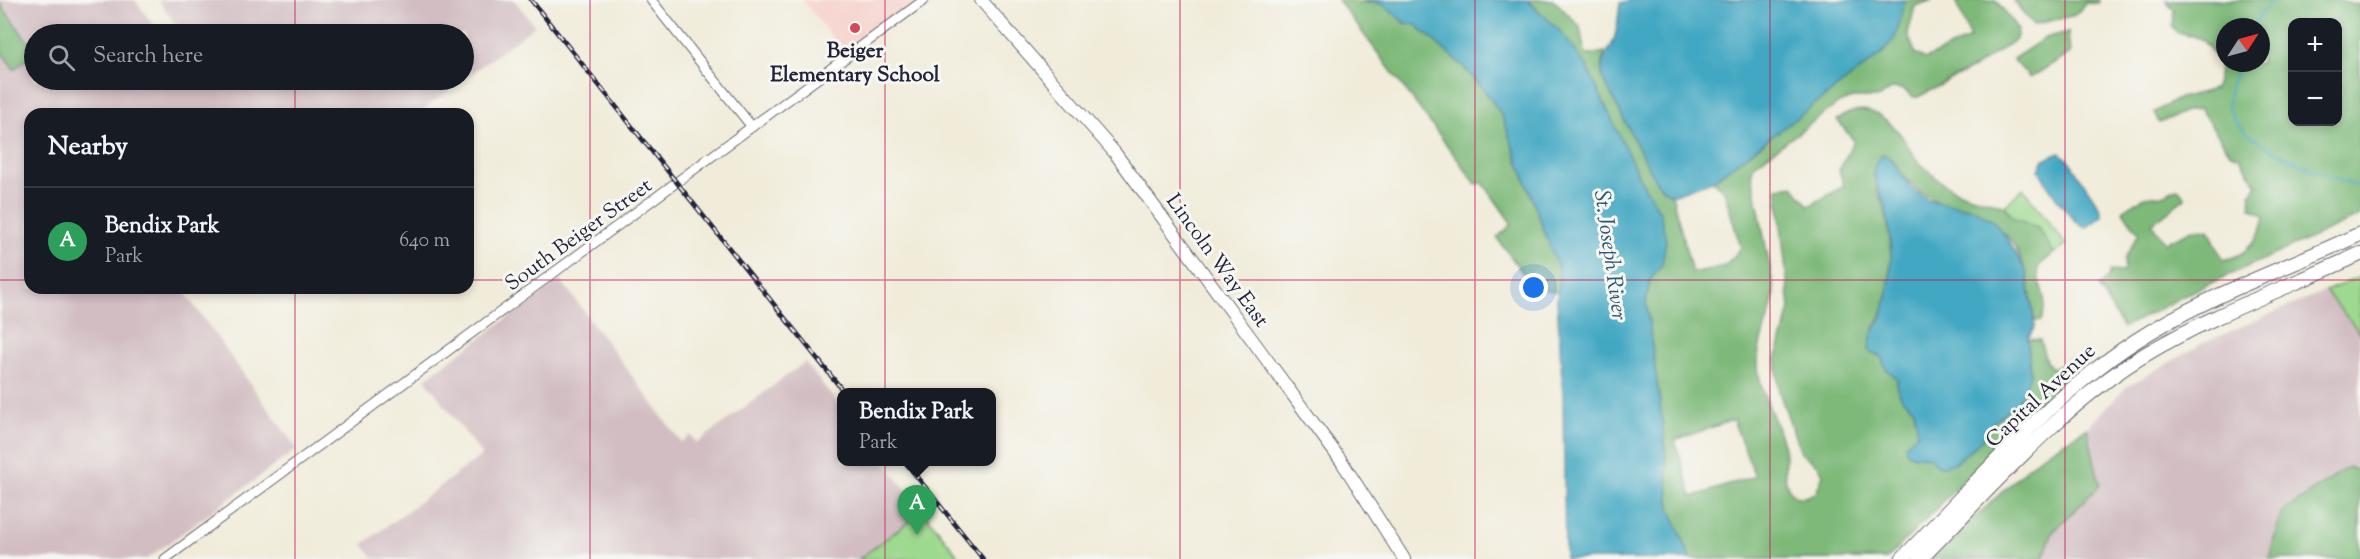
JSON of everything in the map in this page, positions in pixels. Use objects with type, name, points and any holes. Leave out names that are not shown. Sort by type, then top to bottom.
[{"type":"highway","name":"Capital Avenue","points":[[1902,559],[2051,408],[2115,355],[2179,315],[2360,234]]},
{"type":"highway","name":"Capital Avenue","points":[[1920,559],[2048,432],[2106,382],[2144,355],[2207,322],[2360,254]]},
{"type":"main road","name":"Lincoln Way East","points":[[981,0],[1097,130],[1342,462],[1404,559]]},
{"type":"street","points":[[651,0],[752,127]]},
{"type":"street","name":"South Beiger Street","points":[[165,559],[924,0]]},
{"type":"shaded area","points":[[0,0],[135,0],[153,24],[24,24],[24,35]]},
{"type":"shaded area","points":[[158,0],[514,0],[535,26],[474,72],[474,24],[176,24]]},
{"type":"shaded area","name":"Beiger Elementary School","points":[[802,0],[923,0],[847,56]]},
{"type":"shaded area","points":[[0,50],[14,69],[24,62],[24,90],[449,90],[425,108],[24,108],[24,294],[186,294],[297,449],[147,559],[0,559]]},
{"type":"shaded area","points":[[560,279],[681,442],[691,435],[697,443],[805,362],[837,403],[837,466],[887,466],[923,511],[859,559],[374,559],[363,544],[482,455],[425,379]]},
{"type":"shaded area","points":[[2325,291],[2360,333],[2360,559],[2043,559],[2052,533],[2100,485],[2087,428],[2125,388],[2203,343]]},
{"type":"green space","points":[[1338,0],[1382,4],[1405,23],[1416,25],[1463,66],[1485,91],[1501,114],[1559,271],[1558,292],[1534,288],[1497,238],[1512,224],[1483,183],[1476,184]]},
{"type":"green space","points":[[1527,0],[1554,0],[1580,27],[1585,53],[1589,55],[1605,52],[1601,64],[1602,77],[1654,178],[1662,189],[1672,195],[1692,273],[1725,266],[1741,248],[1724,191],[1712,181],[1882,54],[1896,36],[1905,0],[1933,0],[1915,6],[1908,34],[1915,53],[1925,59],[1970,38],[1956,0],[1996,0],[2018,30],[2016,39],[1975,67],[1918,97],[1913,97],[1902,89],[1893,88],[1878,98],[1853,98],[1839,103],[1753,166],[1752,174],[1774,289],[1758,354],[1759,375],[1784,448],[1786,482],[1793,495],[1799,497],[1816,493],[1823,475],[1819,466],[1801,453],[1779,392],[1776,359],[1790,309],[1777,188],[1793,186],[1809,206],[1844,186],[1839,170],[1854,141],[1837,120],[1861,110],[1882,117],[1899,133],[1917,160],[1940,181],[1962,193],[2005,206],[2012,217],[2038,228],[2054,253],[2038,267],[2039,282],[2045,304],[2041,321],[2034,321],[2023,263],[2005,234],[1921,193],[1892,160],[1876,189],[1887,220],[1891,259],[1887,297],[1874,327],[1885,367],[1897,379],[1897,389],[1914,409],[1918,433],[1906,445],[1914,456],[1928,456],[1939,466],[1970,451],[1983,439],[1991,424],[2016,403],[2030,375],[2028,339],[2040,340],[2046,361],[2053,369],[2072,358],[2079,367],[2032,410],[1887,559],[1691,559],[1670,508],[1663,426],[1646,302],[1650,280],[1662,264],[1660,212],[1640,179],[1585,63],[1558,29]],"holes":[[[1733,420],[1755,476],[1692,497],[1675,440]]]},
{"type":"green space","points":[[2013,0],[2100,0],[2099,4],[2086,3],[2075,15],[2033,25]]},
{"type":"green space","points":[[2166,0],[2339,0],[2360,5],[2360,216],[2191,292],[2123,328],[2099,287],[2109,276],[2109,271],[2124,272],[2125,258],[2139,234],[2123,211],[2144,197],[2162,195],[2178,188],[2185,198],[2152,224],[2165,243],[2195,229],[2209,230],[2223,260],[2239,255],[2251,245],[2260,232],[2265,216],[2251,208],[2250,195],[2257,185],[2240,157],[2231,154],[2200,109],[2186,111],[2159,123],[2154,112],[2180,98],[2215,89],[2219,72],[2270,72],[2270,18],[2216,18],[2216,58],[2199,38],[2178,33],[2172,26],[2174,10]]},
{"type":"green space","points":[[0,3],[24,36],[24,62],[14,69],[0,50],[2,41],[0,38]]},
{"type":"green space","points":[[2068,32],[2070,53],[2030,78],[2013,59],[2045,38]]},
{"type":"green space","points":[[2023,188],[2066,245],[2054,253],[2038,228],[2012,217],[2005,206]]},
{"type":"green space","points":[[2360,277],[2360,333],[2325,291]]},
{"type":"green space","points":[[2087,428],[2100,485],[2052,533],[2043,559],[1931,559],[2038,458]]},
{"type":"green space","points":[[2348,467],[2360,471],[2360,559],[2269,559],[2281,513]]},
{"type":"green space","points":[[923,511],[961,559],[859,559]]},
{"type":"water","name":"St. Joseph River","points":[[1361,0],[1527,0],[1558,29],[1585,63],[1640,179],[1660,212],[1666,240],[1662,265],[1650,280],[1646,302],[1663,426],[1670,508],[1691,559],[1565,559],[1563,395],[1557,300],[1559,271],[1501,114],[1485,91],[1463,66],[1416,25],[1405,23],[1382,4]]},
{"type":"water","points":[[1630,0],[1905,0],[1896,36],[1882,54],[1712,181],[1672,195],[1662,189],[1654,178],[1602,77],[1603,62],[1616,33],[1620,3]]},
{"type":"water","points":[[2060,153],[2070,162],[2102,211],[2102,216],[2086,228],[2067,212],[2039,170],[2044,159]]},
{"type":"water","points":[[1884,154],[1892,160],[1911,188],[1928,200],[1974,209],[1992,220],[2004,234],[2026,270],[2035,326],[2028,339],[2030,375],[2023,393],[2016,403],[1991,424],[1983,439],[1956,462],[1944,466],[1939,466],[1928,456],[1914,456],[1907,453],[1905,445],[1918,433],[1914,409],[1901,397],[1897,379],[1885,367],[1881,357],[1869,351],[1872,335],[1883,313],[1890,276],[1891,248],[1888,221],[1874,177],[1875,165]]},
{"type":"waterway","points":[[2258,18],[2271,0]]},
{"type":"waterway","points":[[2237,72],[2228,98],[2230,111],[2237,123],[2267,147],[2288,158],[2308,168],[2360,187]]},
{"type":"railway","points":[[531,0],[841,388]]},
{"type":"railway","points":[[908,466],[983,559]]},
{"type":"place","name":"Beiger Elementary School","points":[[855,28]]},
{"type":"place","name":"Bendix Park","points":[[917,535]]}]
